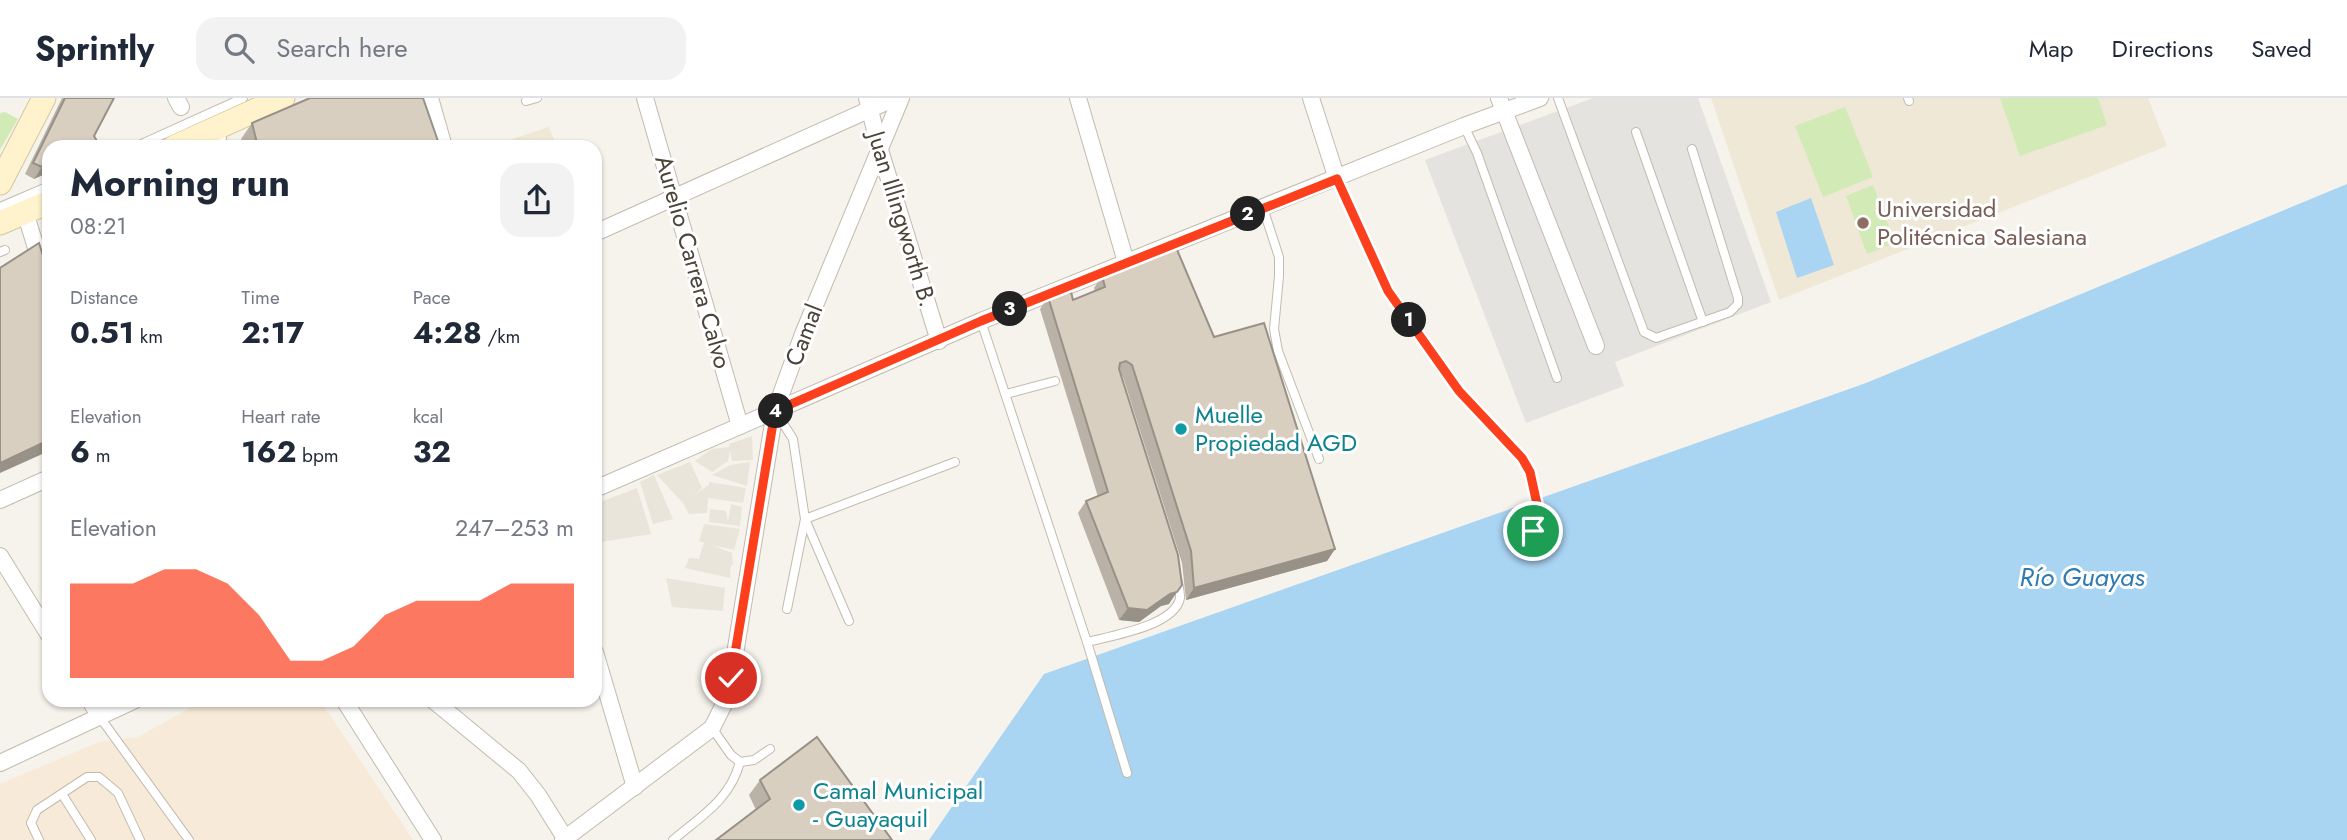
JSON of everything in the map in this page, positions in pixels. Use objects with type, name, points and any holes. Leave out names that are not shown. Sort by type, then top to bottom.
[{"type":"main road","points":[[0,183],[44,98]]},
{"type":"main road","points":[[218,138],[251,102],[283,98]]},
{"type":"main road","points":[[0,223],[42,205]]},
{"type":"street","points":[[430,98],[442,140]]},
{"type":"street","name":"Aurelio Carrera Calvo","points":[[645,98],[740,426]]},
{"type":"street","points":[[602,230],[868,104],[895,98]]},
{"type":"street","name":"Camal","points":[[564,839],[712,728],[724,704],[731,678],[775,411],[803,334],[901,98]]},
{"type":"street","points":[[1078,98],[1126,262]]},
{"type":"street","points":[[1311,98],[1337,179]]},
{"type":"street","points":[[602,486],[981,321],[1464,126],[1501,105],[1540,98]]},
{"type":"street","name":"Juan Illingworth B.","points":[[868,104],[939,341]]},
{"type":"street","points":[[1501,105],[1596,346]]},
{"type":"street","points":[[25,212],[42,267]]},
{"type":"street","points":[[0,500],[42,481]]},
{"type":"street","points":[[0,556],[42,624]]},
{"type":"street","points":[[602,676],[635,787]]},
{"type":"street","points":[[94,707],[99,716]]},
{"type":"street","points":[[0,763],[119,707]]},
{"type":"street","points":[[348,707],[433,840]]},
{"type":"street","points":[[441,707],[519,771],[538,795],[564,839]]},
{"type":"lane","points":[[526,101],[537,98]]},
{"type":"lane","points":[[1558,98],[1644,332],[1656,338],[1730,312],[1738,304],[1692,149]]},
{"type":"lane","points":[[153,140],[251,102]]},
{"type":"lane","points":[[1464,126],[1477,153],[1557,379]]},
{"type":"lane","points":[[1636,132],[1703,322]]},
{"type":"lane","points":[[1337,179],[1388,291],[1459,391],[1522,458],[1530,472],[1538,517],[1533,531]]},
{"type":"lane","points":[[0,207],[42,189]]},
{"type":"lane","points":[[1263,208],[1279,257],[1274,329],[1278,351],[1319,459]]},
{"type":"lane","points":[[981,321],[1087,642],[1127,773]]},
{"type":"lane","points":[[1006,394],[1055,381]]},
{"type":"lane","points":[[775,411],[793,439],[805,519],[849,621]]},
{"type":"lane","points":[[805,519],[955,462]]},
{"type":"lane","points":[[787,609],[805,519]]},
{"type":"lane","points":[[1087,642],[1162,620],[1173,611],[1180,598],[1177,576]]},
{"type":"lane","points":[[99,716],[186,839]]},
{"type":"lane","points":[[712,728],[731,755],[740,762],[754,760],[770,749]]},
{"type":"lane","points":[[673,840],[725,796],[740,762]]},
{"type":"lane","points":[[38,840],[31,823],[37,810],[87,777],[99,777],[118,793],[140,840]]},
{"type":"lane","points":[[62,794],[91,840]]},
{"type":"shaded area","points":[[1593,98],[1698,98],[1771,302],[1615,362],[1624,386],[1526,423],[1425,160]]},
{"type":"shaded area","name":"Universidad Politécnica Salesiana","points":[[1711,98],[2148,98],[2167,146],[1779,300]]},
{"type":"shaded area","points":[[549,127],[554,140],[509,140]]},
{"type":"shaded area","points":[[752,436],[753,460],[732,461],[730,450],[728,461],[712,472],[695,461],[712,449],[729,447],[729,444]]},
{"type":"shaded area","points":[[690,462],[702,488],[694,495],[709,485],[709,482],[746,488],[743,503],[708,498],[707,513],[689,514],[683,503],[657,475]]},
{"type":"shaded area","points":[[750,462],[747,486],[712,475],[730,465]]},
{"type":"shaded area","points":[[654,475],[673,519],[653,524],[640,482]]},
{"type":"shaded area","points":[[637,488],[651,534],[602,542],[602,501]]},
{"type":"shaded area","points":[[731,504],[742,507],[740,526],[709,522],[710,509],[726,511],[728,521]]},
{"type":"shaded area","points":[[704,524],[740,529],[734,550],[712,545],[732,553],[730,578],[685,568],[689,558],[699,559],[704,543],[699,541]]},
{"type":"shaded area","points":[[666,578],[725,588],[723,611],[672,607]]},
{"type":"shaded area","points":[[192,707],[325,707],[413,840],[0,840],[0,784],[99,742],[138,737]]},
{"type":"green space","points":[[2000,98],[2098,98],[2107,125],[2020,156]]},
{"type":"green space","points":[[1845,107],[1873,177],[1823,197],[1795,126]]},
{"type":"green space","points":[[5,112],[18,119],[0,150],[0,113]]},
{"type":"green space","points":[[1873,185],[1895,243],[1867,254],[1846,196]]},
{"type":"water","name":"Río Guayas","points":[[2347,184],[2347,840],[929,840],[1044,674],[1866,383]]},
{"type":"water","points":[[1811,198],[1834,265],[1797,278],[1776,212]]},
{"type":"building","points":[[65,98],[114,98],[94,136],[96,140],[44,140]]},
{"type":"building","points":[[310,98],[423,98],[438,140],[256,140],[252,123]]},
{"type":"building","points":[[42,145],[42,167],[33,163]]},
{"type":"building","points":[[39,243],[42,252],[42,443],[0,463],[0,268]]},
{"type":"building","name":"Muelle Propiedad AGD","points":[[1175,245],[1214,337],[1264,323],[1335,549],[1194,588],[1191,551],[1132,365],[1126,361],[1120,363],[1119,369],[1178,555],[1182,585],[1177,592],[1147,610],[1128,608],[1086,501],[1108,492],[1048,297],[1071,292],[1073,300],[1105,287],[1102,276]]},
{"type":"building","name":"Camal Municipal - Guayaquil","points":[[817,737],[892,840],[716,840],[770,799],[760,780]]},
{"type":"place","name":"Universidad Politécnica Salesiana","points":[[1863,223]]},
{"type":"place","name":"Muelle Propiedad AGD","points":[[1181,429]]},
{"type":"place","name":"Camal Municipal - Guayaquil","points":[[799,805]]},
{"type":"route","points":[[731,678],[775,411],[981,321],[1337,179],[1388,291],[1459,391],[1522,458],[1530,472],[1538,517],[1533,531]]}]
